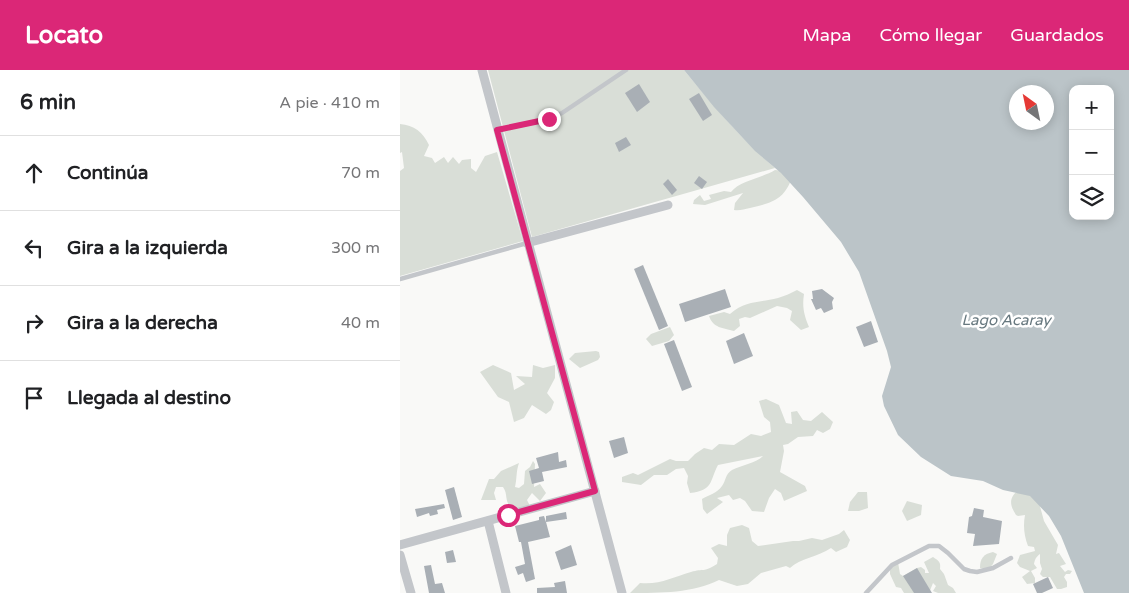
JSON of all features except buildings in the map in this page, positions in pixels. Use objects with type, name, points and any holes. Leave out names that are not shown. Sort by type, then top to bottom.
[{"type":"street","points":[[482,70],[622,593]]},
{"type":"street","points":[[527,243],[668,205]]},
{"type":"street","points":[[400,545],[595,491]]},
{"type":"street","points":[[488,521],[506,593]]},
{"type":"street","points":[[400,555],[411,593]]},
{"type":"lane","points":[[497,130],[549,119],[562,113],[626,70]]},
{"type":"lane","points":[[400,279],[527,243]]},
{"type":"lane","points":[[866,593],[892,565],[929,546],[939,546],[964,569],[970,572],[993,568],[1011,558]]},
{"type":"shaded area","points":[[488,70],[684,70],[739,133],[775,168],[532,237]]},
{"type":"shaded area","points":[[400,124],[414,128],[424,136],[429,145],[424,156],[432,158],[435,163],[444,157],[448,163],[453,157],[459,164],[462,160],[471,159],[471,168],[476,172],[485,156],[497,152],[523,241],[400,276],[400,171],[404,168],[402,152],[400,153]]},
{"type":"shaded area","points":[[775,170],[783,171],[791,180],[784,193],[775,200],[742,210],[734,210],[735,203],[743,193],[705,205],[693,204],[694,200],[700,195],[704,201],[711,199],[709,195],[724,191],[731,192],[745,182]]},
{"type":"shaded area","points":[[797,290],[804,294],[804,311],[809,327],[801,330],[790,320],[792,311],[777,306],[750,318],[739,319],[740,326],[734,331],[716,325],[709,316],[724,312],[730,314],[747,304],[778,298]]},
{"type":"shaded area","points":[[670,327],[674,335],[669,341],[652,346],[646,339],[651,334]]},
{"type":"shaded area","points":[[599,352],[600,357],[598,360],[580,368],[569,359],[575,353]]},
{"type":"shaded area","points":[[493,365],[511,373],[514,390],[525,384],[516,376],[532,377],[533,365],[543,368],[555,365],[555,378],[547,393],[554,402],[551,410],[546,414],[532,405],[524,418],[514,422],[509,402],[498,397],[480,372]]},
{"type":"shaded area","points":[[766,399],[779,405],[786,423],[792,424],[791,412],[797,411],[803,420],[811,421],[822,412],[833,422],[830,429],[823,433],[817,430],[813,436],[798,437],[783,445],[784,451],[780,472],[805,486],[807,491],[784,501],[781,493],[775,489],[769,498],[764,512],[752,511],[745,501],[740,498],[733,500],[729,495],[717,498],[723,502],[707,514],[703,509],[702,499],[720,488],[728,473],[732,470],[763,456],[718,465],[710,484],[698,492],[690,493],[687,483],[688,476],[684,468],[676,469],[667,475],[654,475],[641,485],[622,482],[622,477],[633,473],[638,475],[670,459],[688,461],[704,448],[712,450],[719,444],[734,445],[751,434],[761,436],[771,432],[770,422],[764,417],[759,401]]},
{"type":"shaded area","points":[[533,461],[535,464],[534,487],[540,484],[546,493],[540,501],[532,493],[527,500],[529,508],[513,510],[507,501],[503,487],[496,487],[494,493],[496,500],[481,500],[489,479],[494,479],[501,471],[519,463],[515,487],[519,488],[524,484],[525,471]]},
{"type":"shaded area","points":[[1019,489],[1038,499],[1044,521],[1058,545],[1056,554],[1059,553],[1066,564],[1060,566],[1065,572],[1068,570],[1072,571],[1064,577],[1067,587],[1057,589],[1050,577],[1043,577],[1040,574],[1042,569],[1040,554],[1034,564],[1037,568],[1031,571],[1035,578],[1035,583],[1027,584],[1022,577],[1030,571],[1020,567],[1017,563],[1020,555],[1035,551],[1034,547],[1028,546],[1024,527],[1025,515],[1016,515],[1012,508],[1011,501],[1013,495]]},
{"type":"shaded area","points":[[858,492],[867,492],[868,508],[859,511],[848,511],[850,502]]},
{"type":"shaded area","points":[[907,501],[922,505],[921,515],[907,521],[902,511]]},
{"type":"shaded area","points":[[742,525],[749,528],[752,541],[758,546],[812,538],[822,540],[839,534],[844,530],[850,540],[847,547],[836,552],[831,548],[790,568],[786,566],[761,573],[748,584],[737,586],[719,580],[688,590],[630,593],[640,583],[660,582],[717,564],[718,558],[711,548],[719,544],[727,546],[727,535],[730,528]]},
{"type":"shaded area","points":[[993,552],[997,554],[993,564],[988,570],[980,568],[983,557]]},
{"type":"shaded area","points":[[933,557],[939,562],[940,569],[948,585],[956,593],[938,593],[933,591],[936,586],[933,583],[929,593],[904,593],[901,588],[896,587],[890,574],[890,568],[898,562],[900,574],[903,576],[921,567],[925,570],[925,573],[929,573],[924,562]]},
{"type":"water","name":"Lago Acaray","points":[[684,70],[1129,70],[1129,593],[1084,593],[1061,536],[1049,516],[1030,496],[1003,490],[983,481],[951,476],[921,457],[898,435],[884,406],[882,396],[891,367],[859,272],[841,242],[803,197],[781,173],[755,151],[714,107]]},
{"type":"route","points":[[508,515],[595,491],[497,130],[549,119]]}]
